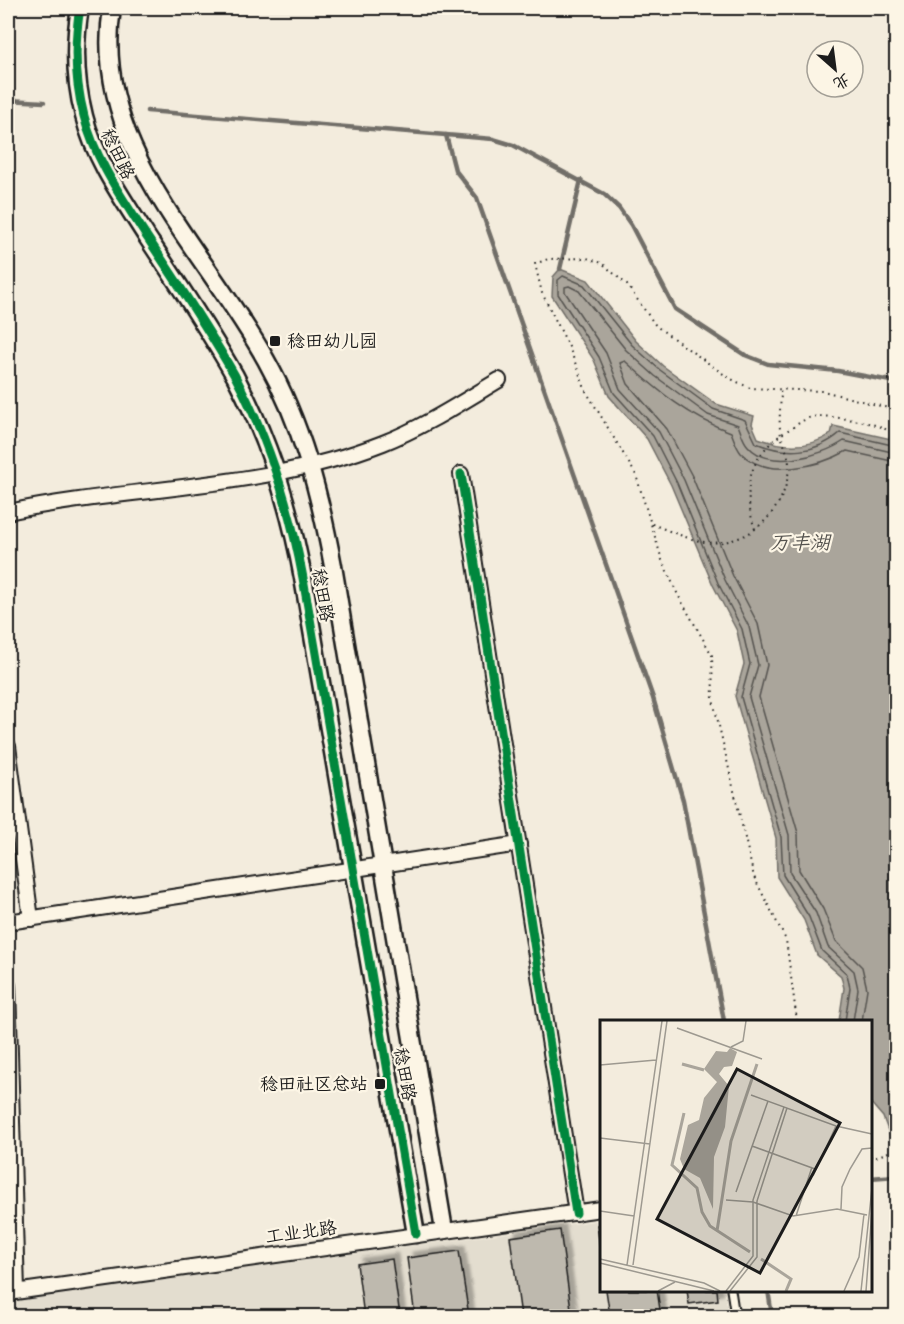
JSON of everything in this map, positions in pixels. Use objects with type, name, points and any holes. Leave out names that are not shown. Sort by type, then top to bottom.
[{"type":"street","name":"稔田路","points":[[80,8],[76,45],[77,80],[84,116],[96,150],[119,194],[223,355],[257,422],[278,473],[294,529],[416,1234]]},
{"type":"street","name":"稔田路","points":[[112,8],[109,38],[110,78],[125,132],[151,183],[267,361],[290,409],[310,466],[330,546],[444,1230]]},
{"type":"street","points":[[8,512],[278,473],[310,466],[384,443],[415,429],[499,380]]},
{"type":"street","points":[[461,474],[576,1213]]},
{"type":"street","points":[[8,746],[31,919]]},
{"type":"street","points":[[8,922],[519,844]]},
{"type":"street","points":[[8,985],[12,1292]]},
{"type":"street","name":"工业北路","points":[[12,1292],[600,1209]]},
{"type":"lane","points":[[731,1291],[735,1317]]},
{"type":"path","points":[[797,1020],[786,940],[754,877],[713,700],[712,655],[678,595],[650,524],[636,475],[586,391],[569,347],[542,293],[535,270],[536,264],[548,259],[586,258],[602,263],[627,285],[656,326],[729,378],[750,388],[823,391],[897,410]]},
{"type":"path","points":[[650,524],[701,541],[719,542],[738,538],[755,530],[775,509],[787,482],[789,463],[781,435],[781,390]]},
{"type":"path","points":[[755,530],[748,509],[748,484],[757,460],[772,440],[805,419],[815,417],[867,422],[897,435]]},
{"type":"path","points":[[871,1156],[876,1157],[897,1149]]},
{"type":"shaded area","points":[[600,1220],[600,1291],[724,1291],[729,1316],[8,1316],[8,1301]]},
{"type":"water","name":"万丰湖","points":[[560,269],[588,280],[636,341],[663,366],[716,404],[754,416],[752,424],[758,438],[786,445],[805,444],[831,434],[833,426],[896,440],[896,1152],[883,1117],[871,1103],[871,1020],[839,1020],[844,988],[841,976],[817,955],[804,920],[777,877],[776,838],[735,696],[744,664],[737,631],[713,585],[671,485],[647,439],[609,396],[594,360],[552,296],[553,277]]},
{"type":"building","points":[[600,1224],[600,1248],[597,1225]]},
{"type":"building","points":[[560,1230],[572,1316],[521,1316],[510,1237]]},
{"type":"building","points":[[459,1251],[469,1316],[415,1316],[407,1258]]},
{"type":"building","points":[[392,1259],[400,1316],[364,1316],[357,1264]]},
{"type":"building","points":[[606,1291],[657,1291],[661,1316],[610,1316]]},
{"type":"building","points":[[687,1291],[717,1291],[718,1300],[689,1304]]},
{"type":"waterway","points":[[8,100],[44,102]]},
{"type":"waterway","points":[[147,111],[493,139],[513,145],[604,194],[619,208],[631,225],[675,309],[745,355],[768,364],[838,371],[896,382]]},
{"type":"waterway","points":[[446,135],[455,170],[477,198],[653,698],[683,800],[724,1020]]},
{"type":"waterway","points":[[560,269],[581,180]]},
{"type":"waterway","points":[[871,1178],[896,1176]]},
{"type":"waterway","points":[[768,1291],[772,1316]]},
{"type":"cycle path","points":[[80,8],[76,48],[77,76],[84,116],[95,148],[119,194],[235,376],[268,449],[292,525],[416,1234]]},
{"type":"cycle path","points":[[461,474],[576,1213]]},
{"type":"place","name":"稔田幼儿园","points":[[275,341]]},
{"type":"place","name":"稔田社区总站","points":[[380,1084]]}]
